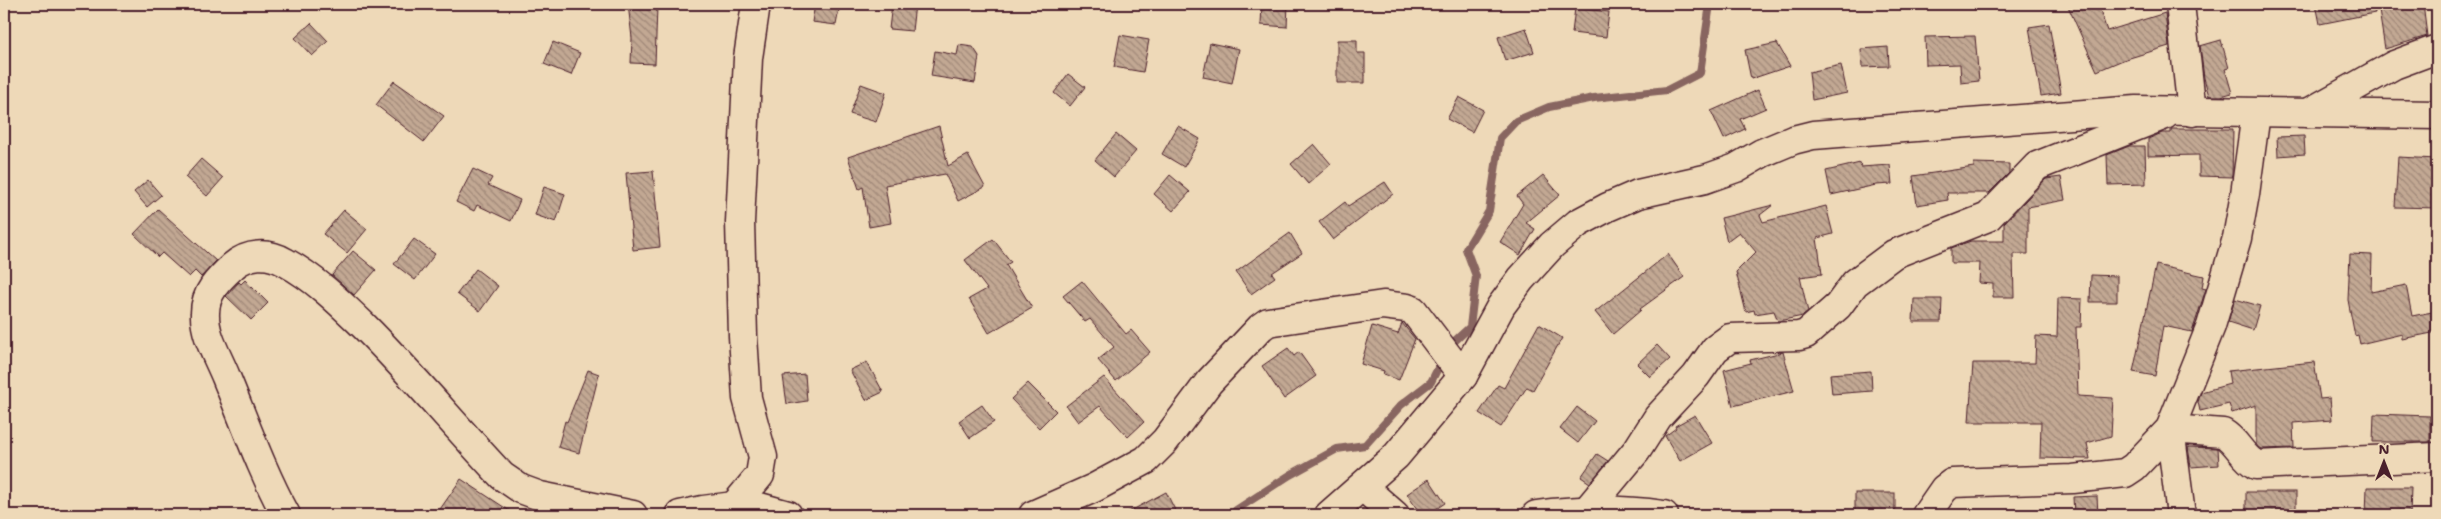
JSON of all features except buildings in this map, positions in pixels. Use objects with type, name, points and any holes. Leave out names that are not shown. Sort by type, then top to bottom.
[{"type":"street","points":[[735,505],[760,475],[763,457],[748,398],[743,336],[740,222],[748,58],[756,4]]},
{"type":"street","points":[[2180,4],[2184,111]]},
{"type":"street","points":[[2307,114],[2394,65],[2437,49]]},
{"type":"street","points":[[1329,515],[1396,456],[1463,376],[1501,306],[1521,278],[1552,245],[1578,224],[1608,207],[1638,194],[1705,179],[1736,168],[1762,153],[1793,140],[1813,135],[1970,124],[2102,111],[2437,115]]},
{"type":"street","points":[[1585,513],[1637,450],[1658,418],[1696,376],[1721,343],[1730,338],[1799,336],[1806,334],[1838,306],[1860,278],[1905,249],[1988,217],[2038,166],[2184,111]]},
{"type":"street","points":[[1926,515],[1944,489],[1952,483],[2073,479],[2125,472],[2134,466],[2170,429],[2210,326],[2237,238],[2256,113]]},
{"type":"street","points":[[286,515],[261,464],[210,339],[205,313],[208,295],[218,280],[240,260],[254,255],[269,256],[284,261],[326,289],[398,359],[450,421],[502,476],[521,489],[540,496],[633,515]]},
{"type":"street","points":[[1033,515],[1094,488],[1146,460],[1165,441],[1209,382],[1268,322],[1384,305],[1407,308],[1413,310],[1463,376]]},
{"type":"street","points":[[2170,429],[2223,433],[2230,437],[2249,461],[2256,464],[2437,457]]},
{"type":"street","points":[[2170,429],[2181,515]]},
{"type":"street","points":[[1363,487],[1395,515]]},
{"type":"street","points":[[680,515],[749,504],[788,515]]},
{"type":"street","points":[[1536,515],[1585,513],[1614,509],[1664,515]]},
{"type":"waterway","points":[[1447,348],[1470,327],[1476,276],[1466,249],[1489,211],[1500,138],[1516,121],[1549,107],[1594,98],[1667,90],[1700,73],[1710,4]]},
{"type":"waterway","points":[[1234,515],[1236,510],[1290,475],[1337,449],[1365,445],[1401,405],[1431,382],[1443,358]]}]
